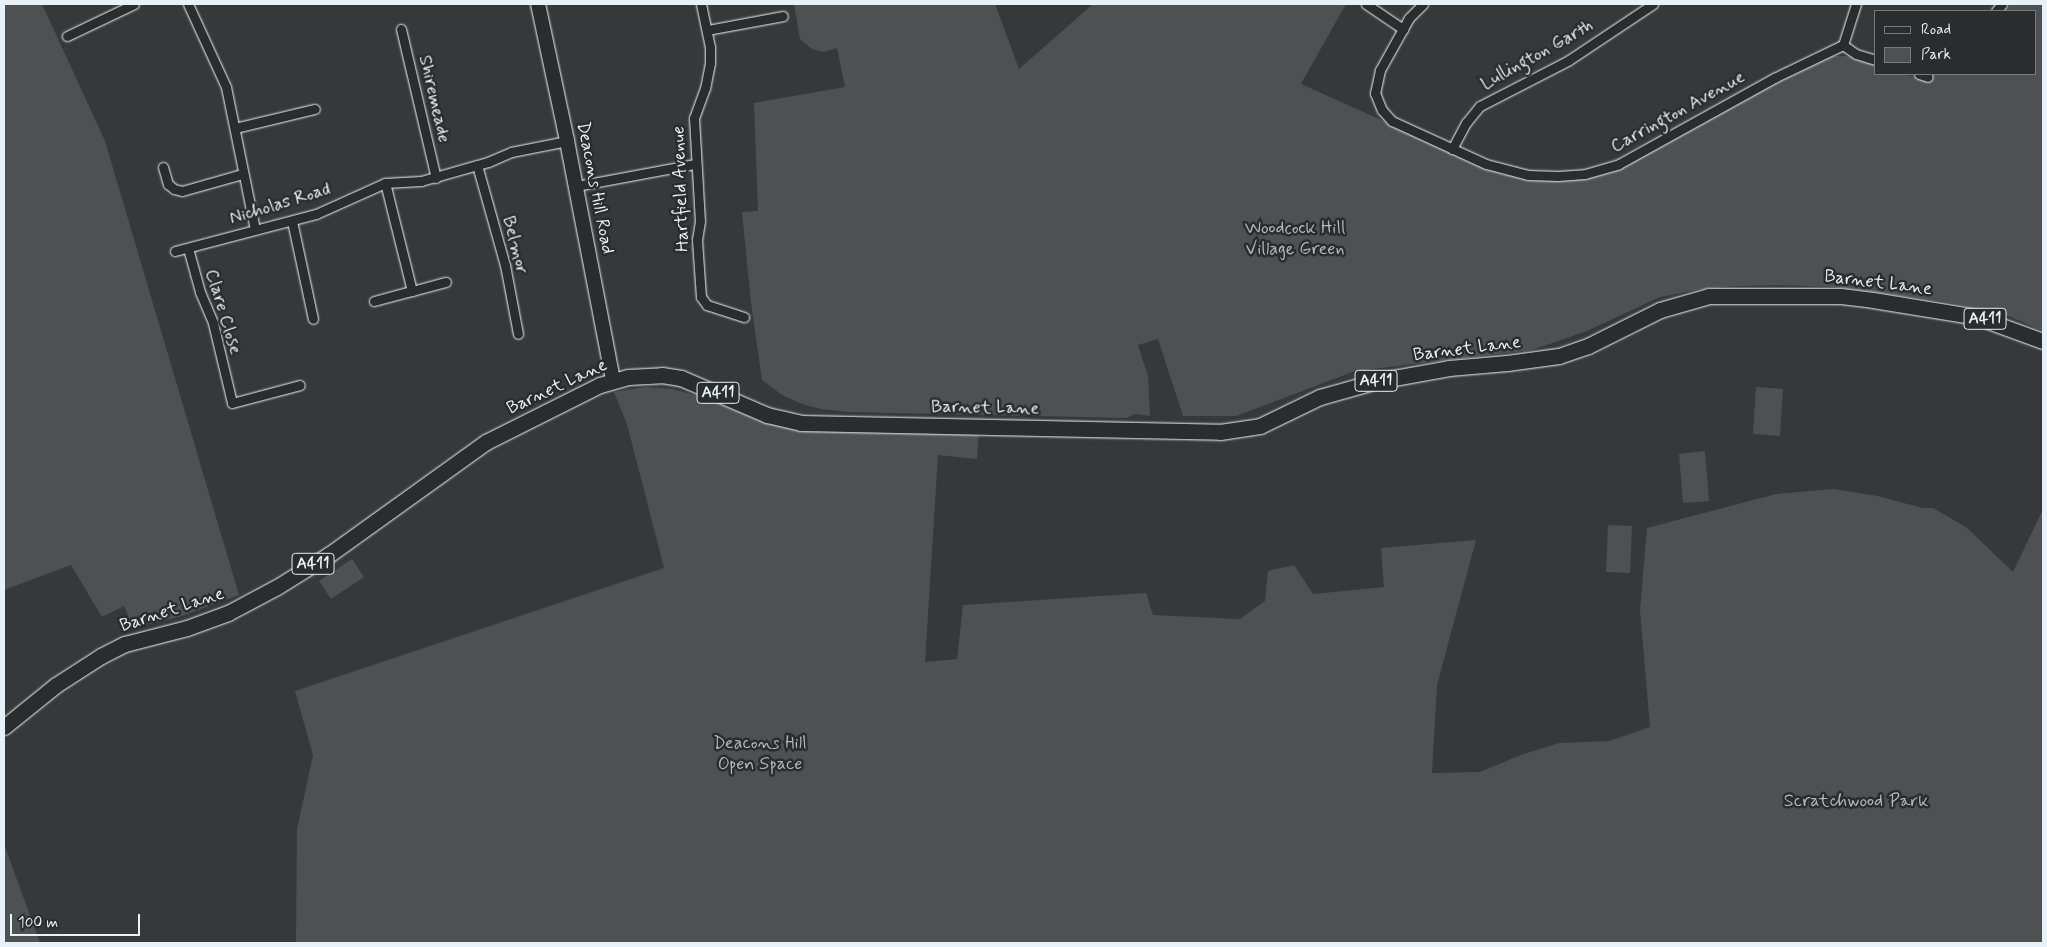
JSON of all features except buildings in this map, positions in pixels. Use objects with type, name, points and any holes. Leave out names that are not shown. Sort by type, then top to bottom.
[{"type":"main road","name":"Barnet Lane","points":[[4,727],[56,685],[101,656],[126,644],[187,628],[228,613],[277,587],[369,527],[486,442],[537,415],[613,380],[644,375],[681,378],[768,415],[801,423],[1220,432],[1260,426],[1320,397],[1377,381],[1449,368],[1507,364],[1559,356],[1588,346],[1660,310],[1710,296],[1790,294],[1865,299],[1977,317],[2043,341]]},
{"type":"street","points":[[67,36],[134,4]]},
{"type":"street","points":[[188,4],[221,74],[235,128],[242,174],[255,229]]},
{"type":"street","name":"Deacons Hill Road","points":[[538,4],[576,186],[613,380]]},
{"type":"street","name":"Hartfield Avenue","points":[[702,4],[710,63],[706,88],[694,118],[695,164],[700,221],[698,240],[701,297],[707,306],[744,318]]},
{"type":"street","points":[[1366,4],[1403,29]]},
{"type":"street","name":"Carrington Avenue","points":[[1423,4],[1409,18],[1377,78],[1375,93],[1382,110],[1392,121],[1452,149],[1486,164],[1528,175],[1558,176],[1597,171],[1640,154],[1774,78],[1843,46]]},
{"type":"street","name":"Lullington Garth","points":[[1452,149],[1466,122],[1480,106],[1569,60],[1653,4]]},
{"type":"street","points":[[1856,4],[1843,46],[1856,54],[1874,59]]},
{"type":"street","points":[[707,30],[784,16]]},
{"type":"street","name":"Shiremeade","points":[[401,29],[436,178]]},
{"type":"street","points":[[235,128],[315,108]]},
{"type":"street","name":"Nicholas Road","points":[[175,252],[316,214],[385,183],[421,181],[436,178],[511,152],[567,141]]},
{"type":"street","points":[[576,186],[695,164]]},
{"type":"street","name":"Belmor","points":[[477,165],[504,266],[518,334]]},
{"type":"street","points":[[163,167],[168,184],[174,189],[182,191],[242,174]]},
{"type":"street","points":[[385,183],[412,291]]},
{"type":"street","points":[[292,221],[313,319]]},
{"type":"street","name":"Clare Close","points":[[188,248],[200,292],[214,322],[232,403],[300,385]]},
{"type":"street","points":[[374,301],[446,282]]},
{"type":"green space","points":[[4,4],[42,4],[105,141],[239,595],[179,617],[133,628],[124,606],[102,617],[71,565],[4,590]]},
{"type":"green space","name":"Woodcock Hill Village Green","points":[[794,4],[995,4],[1019,69],[1093,4],[1346,4],[1301,84],[1488,168],[1516,176],[1597,176],[1627,165],[1783,77],[1832,56],[1849,56],[1874,64],[1874,75],[1907,75],[1930,80],[1930,75],[2037,75],[2037,10],[2006,10],[2011,4],[2043,4],[2043,331],[2011,317],[1978,308],[1939,301],[1834,287],[1737,286],[1708,288],[1660,297],[1587,331],[1532,350],[1355,371],[1236,416],[1183,416],[1158,339],[1138,345],[1148,376],[1150,416],[1135,414],[1126,418],[850,412],[821,409],[802,404],[782,395],[762,380],[751,303],[742,212],[758,211],[754,103],[845,87],[837,48],[824,52],[812,49],[800,39]]},
{"type":"green space","points":[[646,387],[672,389],[699,396],[754,418],[794,429],[979,432],[977,459],[938,455],[925,662],[957,659],[963,605],[1146,593],[1153,615],[1240,619],[1265,601],[1268,571],[1294,565],[1313,594],[1384,587],[1381,548],[1476,540],[1437,685],[1432,773],[1480,772],[1521,755],[1559,743],[1609,741],[1650,727],[1640,610],[1647,528],[1776,494],[1833,489],[1878,496],[1922,508],[1933,508],[1966,527],[2013,572],[2043,509],[2043,943],[296,943],[297,829],[313,755],[295,691],[664,568],[627,424],[614,392]]},
{"type":"green space","points":[[1756,387],[1783,389],[1780,436],[1753,434]]},
{"type":"green space","points":[[1705,451],[1709,501],[1683,503],[1679,454]]},
{"type":"green space","points":[[1608,525],[1632,526],[1630,573],[1606,572]]},
{"type":"green space","points":[[352,559],[364,577],[331,599],[319,581]]},
{"type":"green space","points":[[4,844],[39,940],[40,943],[4,943]]},
{"type":"park label","name":"Deacons Hill Open Space","points":[[760,754]]},
{"type":"park label","name":"Scratchwood Park","points":[[1856,801]]}]
